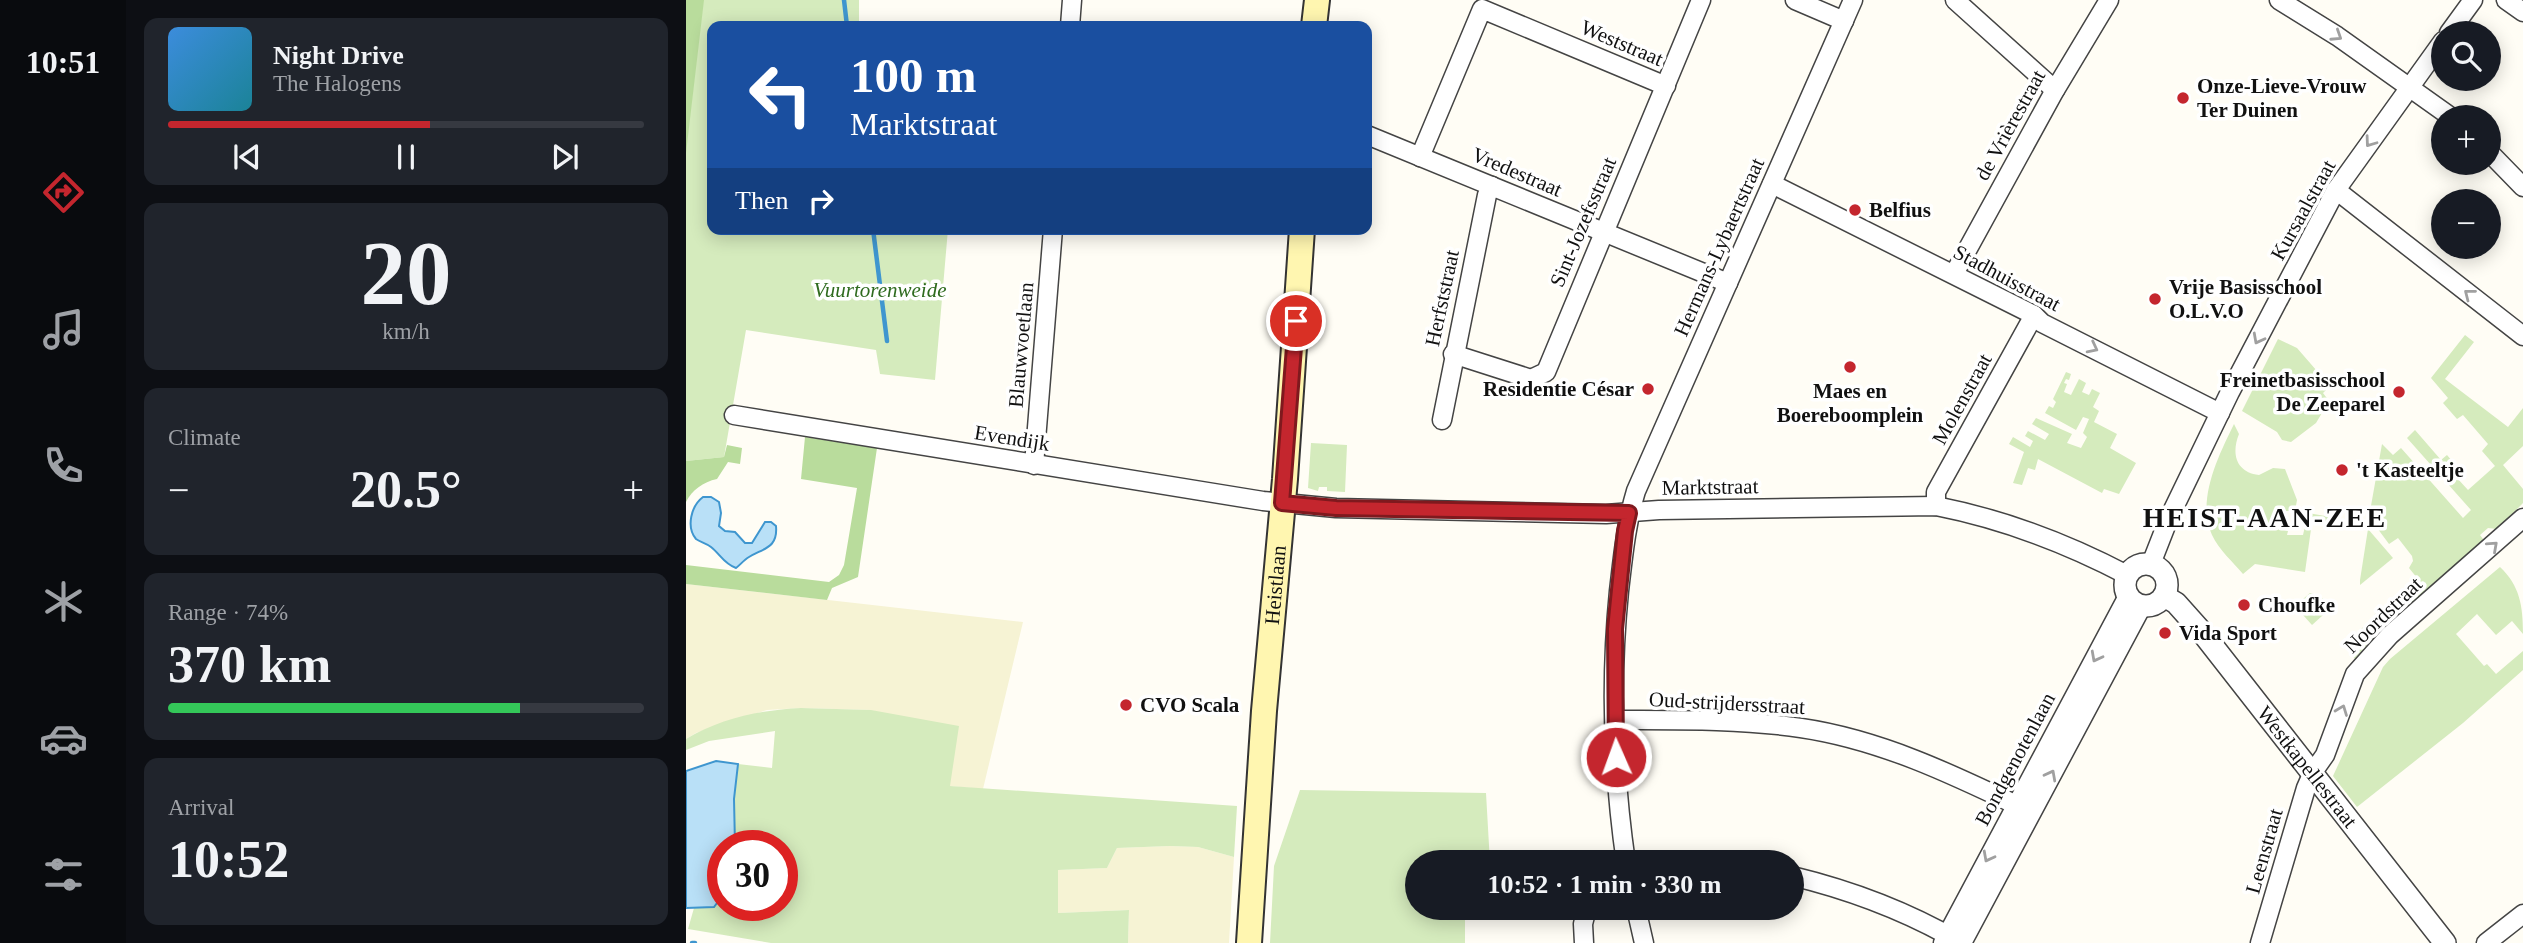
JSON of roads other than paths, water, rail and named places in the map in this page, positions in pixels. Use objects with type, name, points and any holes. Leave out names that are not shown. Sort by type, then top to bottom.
[{"type":"main road","points":[[1315,21],[1317,0]]},
{"type":"main road","name":"Heistlaan","points":[[1249,943],[1264,711],[1302,235]]},
{"type":"street","points":[[1070,21],[1072,0]]},
{"type":"street","name":"Sint-Jozefsstraat","points":[[1453,354],[1531,379],[1546,372],[1701,0]]},
{"type":"street","points":[[1795,0],[1844,21]]},
{"type":"street","name":"Hermans-Lybaertstraat","points":[[1624,850],[1618,809],[1615,629],[1629,513],[1636,491],[1853,0]]},
{"type":"street","points":[[1955,0],[2055,90]]},
{"type":"street","name":"de Vrièrestraat","points":[[1954,274],[2055,90],[2109,0]]},
{"type":"street","points":[[2279,0],[2337,36],[2435,105]]},
{"type":"street","points":[[2458,21],[2473,0]]},
{"type":"street","points":[[2506,0],[2523,12]]},
{"type":"street","name":"Weststraat","points":[[1420,157],[1482,9],[1666,86]]},
{"type":"street","name":"Kursaalstraat","points":[[2151,564],[2169,518],[2220,413],[2336,190],[2431,57]]},
{"type":"street","name":"Vredestraat","points":[[1372,137],[1728,283]]},
{"type":"street","points":[[2501,164],[2523,187]]},
{"type":"street","name":"Stadhuisstraat","points":[[1772,184],[1954,274],[2034,315],[2042,323],[2220,413]]},
{"type":"street","name":"Herfststraat","points":[[1441,420],[1453,354],[1492,186]]},
{"type":"street","points":[[2336,190],[2523,336]]},
{"type":"street","name":"Blauwvoetlaan","points":[[1034,465],[1053,235]]},
{"type":"street","name":"Molenstraat","points":[[1936,506],[1936,492],[2034,315]]},
{"type":"street","name":"Evendijk","points":[[734,415],[1282,503]]},
{"type":"street","name":"Marktstraat","points":[[1282,503],[1336,508],[1629,513],[1659,510],[1936,506],[1979,515],[2065,546],[2132,592]]},
{"type":"street","name":"Noordstraat","points":[[2313,772],[2325,755],[2355,674],[2390,635],[2523,518]]},
{"type":"street","points":[[2151,564],[2160,569],[2166,577],[2167,587],[2158,602],[2132,592],[2133,568],[2151,564]]},
{"type":"street","name":"Bondgenotenlaan","points":[[1955,941],[2132,592]]},
{"type":"street","name":"Westkapellestraat","points":[[2164,596],[2176,603],[2201,631],[2313,772],[2439,941]]},
{"type":"street","name":"Oud-strijdersstraat","points":[[1615,720],[1725,721],[1803,728],[1846,737],[1939,769],[2024,809]]},
{"type":"street","name":"Leenstraat","points":[[2260,943],[2313,772]]},
{"type":"street","points":[[1804,879],[1886,906],[1955,941]]},
{"type":"street","points":[[2486,943],[2523,914]]},
{"type":"street","points":[[1584,920],[1584,943]]},
{"type":"street","points":[[1639,920],[1644,943]]},
{"type":"water","points":[[703,497],[711,497],[719,502],[719,526],[725,531],[735,532],[745,543],[752,543],[765,522],[776,526],[775,539],[736,568],[728,564],[711,547],[696,539],[691,529],[695,506]]},
{"type":"water","points":[[716,761],[738,764],[734,799],[735,830],[707,830],[707,907],[686,908],[686,771]]},
{"type":"waterway","points":[[844,0],[846,21]]},
{"type":"waterway","points":[[874,235],[887,341]]},
{"type":"place","name":"Onze-Lieve-Vrouw Ter Duinen","points":[[2183,98]]},
{"type":"place","name":"Belfius","points":[[1855,210]]},
{"type":"place","name":"Vrije Basisschool O.L.V.O","points":[[2155,299]]},
{"type":"place","name":"Maes en Boereboomplein","points":[[1850,367]]},
{"type":"place","name":"Residentie César","points":[[1648,389]]},
{"type":"place","name":"Freinetbasisschool De Zeeparel","points":[[2399,392]]},
{"type":"place","name":"'t Kasteeltje","points":[[2342,470]]},
{"type":"place","name":"Choufke","points":[[2244,605]]},
{"type":"place","name":"Vida Sport","points":[[2165,633]]},
{"type":"place","name":"CVO Scala","points":[[1126,705]]},
{"type":"district","name":"HEIST-AAN-ZEE","points":[[2265,517]]},
{"type":"park label","name":"Vuurtorenweide","points":[[880,290]]}]
